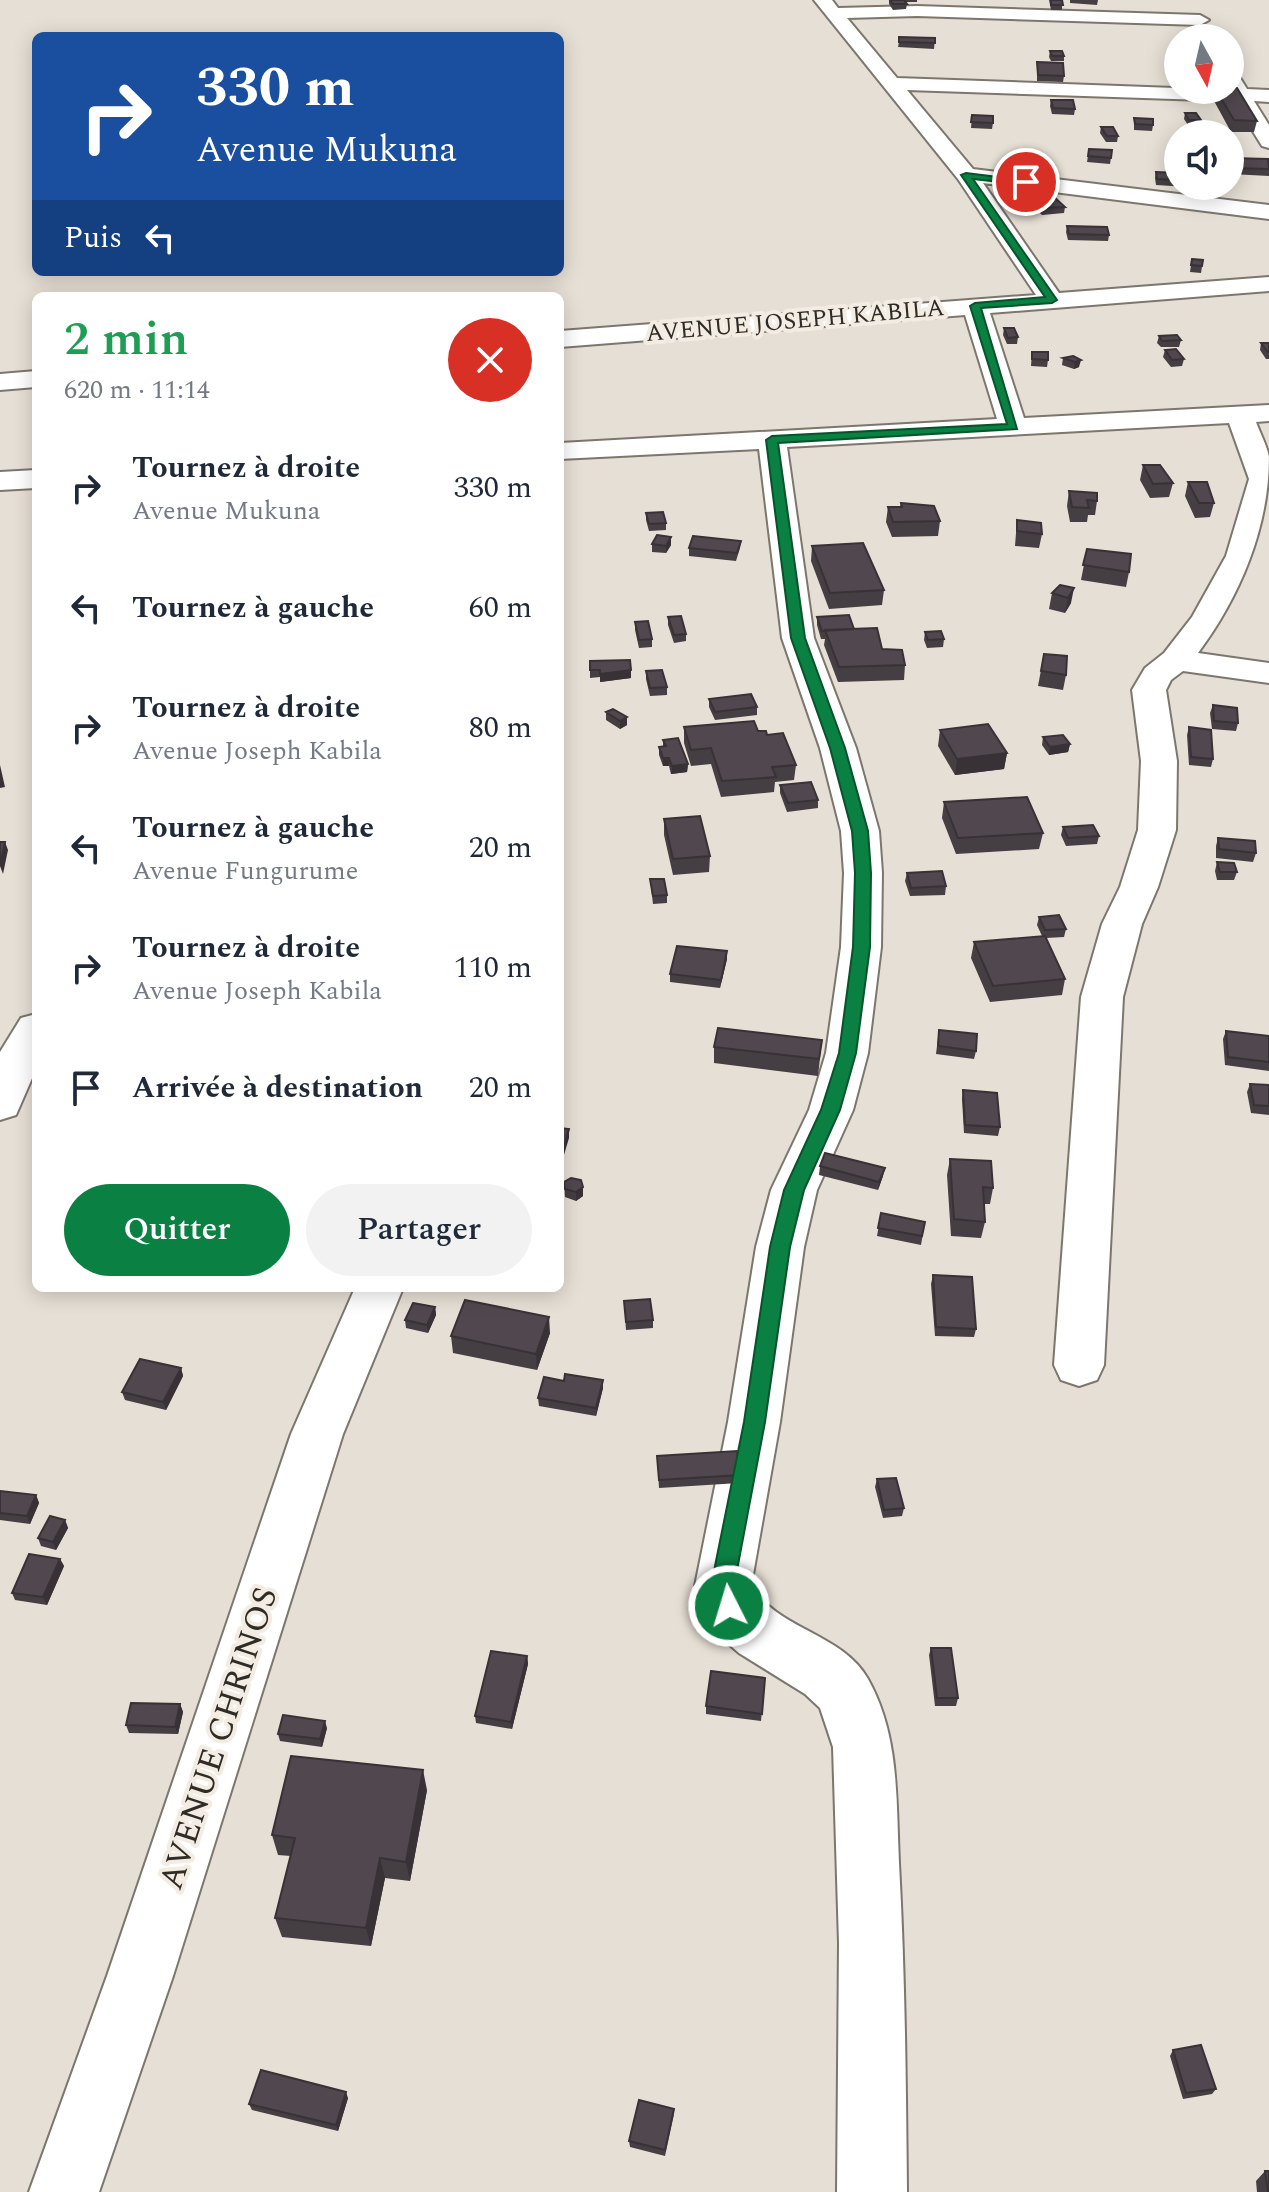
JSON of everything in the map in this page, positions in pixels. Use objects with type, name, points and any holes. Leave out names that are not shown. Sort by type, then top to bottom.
[{"type":"street","points":[[1194,0],[1202,24]]},
{"type":"street","points":[[828,7],[1200,20]]},
{"type":"street","points":[[828,7],[966,175],[1052,300]]},
{"type":"street","points":[[892,84],[1164,85]]},
{"type":"street","points":[[1244,88],[1269,96]]},
{"type":"street","points":[[1244,101],[1269,142]]},
{"type":"street","points":[[966,175],[1269,212]]},
{"type":"street","name":"AVENUE JOSEPH KABILA","points":[[564,339],[1269,284]]},
{"type":"street","points":[[975,306],[1013,427]]},
{"type":"street","points":[[0,382],[32,379]]},
{"type":"street","points":[[564,451],[1254,414],[1263,479],[1241,556],[1207,619],[1176,660],[1157,675],[1149,690],[1159,761],[1157,830],[1139,887],[1122,924],[1102,997],[1079,1365]]},
{"type":"street","points":[[772,440],[798,638],[838,748],[860,831],[863,873],[861,947],[847,1053],[831,1110],[794,1190],[780,1247],[754,1422],[723,1586],[729,1606],[741,1623],[817,1669],[842,1690],[863,1747],[871,1943],[872,2192]]},
{"type":"street","points":[[0,481],[32,479]]},
{"type":"street","points":[[1176,660],[1269,673]]},
{"type":"street","points":[[0,1104],[23,1048],[32,1034]]},
{"type":"street","name":"AVENUE CHRINOS","points":[[64,2192],[140,1976],[317,1434],[377,1292]]},
{"type":"building","points":[[890,0],[904,0],[907,4],[893,4]]},
{"type":"building","points":[[1051,0],[1062,0],[1063,5],[1051,5]]},
{"type":"building","points":[[899,37],[935,38],[935,43],[899,42]]},
{"type":"building","points":[[1050,51],[1062,51],[1064,56],[1052,56]]},
{"type":"building","points":[[1037,62],[1063,63],[1064,76],[1038,75]]},
{"type":"building","points":[[1051,100],[1073,100],[1075,109],[1053,108]]},
{"type":"building","points":[[1244,100],[1257,121],[1244,120],[1234,120],[1224,104],[1244,104]]},
{"type":"building","points":[[1185,113],[1196,113],[1201,120],[1189,120]]},
{"type":"building","points":[[972,115],[993,116],[993,123],[971,122]]},
{"type":"building","points":[[1134,118],[1153,119],[1153,125],[1135,124]]},
{"type":"building","points":[[1101,127],[1113,127],[1118,136],[1107,136]]},
{"type":"building","points":[[1089,149],[1112,150],[1111,158],[1088,156]]},
{"type":"building","points":[[1244,158],[1268,159],[1269,169],[1244,168]]},
{"type":"building","points":[[1156,172],[1164,172],[1164,179],[1157,179]]},
{"type":"building","points":[[1054,197],[1065,207],[1043,208],[1033,199]]},
{"type":"building","points":[[1067,226],[1107,227],[1109,235],[1069,234]]},
{"type":"building","points":[[1192,259],[1203,260],[1202,266],[1191,265]]},
{"type":"building","points":[[1004,328],[1014,328],[1018,337],[1008,338]]},
{"type":"building","points":[[1177,335],[1181,340],[1162,341],[1159,336]]},
{"type":"building","points":[[1261,343],[1269,343],[1269,352],[1268,352]]},
{"type":"building","points":[[1176,349],[1184,359],[1172,360],[1165,350]]},
{"type":"building","points":[[1032,352],[1048,352],[1048,360],[1032,359]]},
{"type":"building","points":[[1073,356],[1081,360],[1075,362],[1063,358]]},
{"type":"building","points":[[1143,465],[1160,465],[1173,483],[1153,484]]},
{"type":"building","points":[[1188,482],[1207,482],[1214,503],[1199,503]]},
{"type":"building","points":[[1069,491],[1097,493],[1097,501],[1087,500],[1089,508],[1072,507]]},
{"type":"building","points":[[901,503],[934,506],[940,521],[893,522],[888,507],[902,507]]},
{"type":"building","points":[[663,512],[666,523],[649,524],[646,513]]},
{"type":"building","points":[[1017,520],[1041,523],[1042,534],[1017,531]]},
{"type":"building","points":[[657,535],[671,537],[666,546],[652,544]]},
{"type":"building","points":[[693,536],[741,541],[737,553],[689,548]]},
{"type":"building","points":[[863,543],[884,590],[830,593],[812,546]]},
{"type":"building","points":[[1087,549],[1131,554],[1129,572],[1083,565]]},
{"type":"building","points":[[1060,585],[1074,588],[1068,598],[1052,593]]},
{"type":"building","points":[[849,615],[854,629],[822,631],[817,617]]},
{"type":"building","points":[[681,616],[686,634],[674,635],[668,617]]},
{"type":"building","points":[[648,621],[652,639],[639,640],[635,622]]},
{"type":"building","points":[[877,628],[882,649],[902,650],[905,665],[839,667],[825,630]]},
{"type":"building","points":[[941,631],[944,639],[928,640],[925,632]]},
{"type":"building","points":[[1044,654],[1067,656],[1066,675],[1041,671]]},
{"type":"building","points":[[630,660],[631,670],[600,674],[600,670],[590,670],[590,661]]},
{"type":"building","points":[[662,670],[667,687],[650,688],[646,671]]},
{"type":"building","points":[[751,694],[757,707],[715,712],[709,699]]},
{"type":"building","points":[[1213,705],[1237,708],[1238,723],[1214,721]]},
{"type":"building","points":[[613,709],[627,717],[620,721],[606,712]]},
{"type":"building","points":[[754,721],[758,731],[766,731],[767,735],[783,733],[796,765],[772,767],[776,777],[722,781],[711,748],[691,750],[684,727]]},
{"type":"building","points":[[988,724],[1007,753],[957,759],[940,730]]},
{"type":"building","points":[[1189,727],[1211,730],[1213,759],[1191,757]]},
{"type":"building","points":[[1063,735],[1070,744],[1050,747],[1043,737]]},
{"type":"building","points":[[678,738],[688,764],[672,766],[669,758],[663,758],[659,747],[666,746],[663,740]]},
{"type":"building","points":[[811,782],[818,800],[788,803],[780,785]]},
{"type":"building","points":[[1027,797],[1043,833],[958,838],[944,802]]},
{"type":"building","points":[[700,816],[710,856],[673,859],[664,819]]},
{"type":"building","points":[[1093,825],[1099,836],[1068,838],[1063,827]]},
{"type":"building","points":[[1218,838],[1255,841],[1256,853],[1219,849]]},
{"type":"building","points":[[0,842],[5,842],[0,866]]},
{"type":"building","points":[[1217,862],[1234,863],[1237,872],[1220,872]]},
{"type":"building","points":[[942,871],[946,886],[911,888],[907,873]]},
{"type":"building","points":[[650,879],[664,879],[667,895],[653,896]]},
{"type":"building","points":[[1059,915],[1066,929],[1045,930],[1039,917]]},
{"type":"building","points":[[1045,936],[1065,979],[993,986],[974,942]]},
{"type":"building","points":[[677,946],[727,951],[721,980],[670,974]]},
{"type":"building","points":[[718,1028],[822,1040],[819,1059],[714,1047]]},
{"type":"building","points":[[939,1030],[977,1034],[976,1051],[938,1046]]},
{"type":"building","points":[[1226,1031],[1269,1036],[1269,1062],[1228,1057]]},
{"type":"building","points":[[1250,1084],[1269,1085],[1269,1106],[1254,1105]]},
{"type":"building","points":[[963,1090],[997,1093],[1000,1127],[965,1125]]},
{"type":"building","points":[[564,1128],[569,1129],[564,1146]]},
{"type":"building","points":[[825,1153],[885,1168],[879,1182],[820,1166]]},
{"type":"building","points":[[950,1159],[991,1161],[993,1188],[983,1187],[985,1222],[954,1219]]},
{"type":"building","points":[[571,1178],[581,1180],[583,1187],[576,1192],[565,1189],[564,1182]]},
{"type":"building","points":[[881,1213],[925,1222],[922,1236],[878,1228]]},
{"type":"building","points":[[933,1275],[972,1277],[976,1329],[936,1327]]},
{"type":"building","points":[[650,1299],[653,1320],[626,1322],[624,1301]]},
{"type":"building","points":[[465,1300],[549,1317],[536,1354],[451,1336]]},
{"type":"building","points":[[413,1303],[435,1307],[427,1325],[405,1320]]},
{"type":"building","points":[[140,1359],[181,1368],[163,1402],[122,1392]]},
{"type":"building","points":[[565,1374],[603,1380],[596,1408],[538,1398],[544,1377],[564,1381]]},
{"type":"building","points":[[737,1451],[740,1475],[659,1480],[657,1456]]},
{"type":"building","points":[[896,1478],[904,1508],[884,1510],[877,1479]]},
{"type":"building","points":[[0,1491],[36,1495],[27,1516],[0,1513]]},
{"type":"building","points":[[50,1516],[65,1520],[53,1542],[38,1538]]},
{"type":"building","points":[[29,1554],[60,1559],[43,1597],[12,1593]]},
{"type":"building","points":[[931,1648],[951,1648],[958,1698],[937,1698]]},
{"type":"building","points":[[491,1651],[527,1656],[511,1722],[475,1716]]},
{"type":"building","points":[[711,1671],[765,1678],[762,1714],[706,1706]]},
{"type":"building","points":[[131,1703],[180,1704],[175,1727],[126,1725]]},
{"type":"building","points":[[283,1715],[325,1721],[320,1739],[278,1734]]},
{"type":"building","points":[[291,1756],[423,1770],[406,1862],[380,1858],[366,1928],[275,1918],[295,1838],[272,1835]]},
{"type":"building","points":[[1201,2045],[1216,2089],[1186,2093],[1173,2050]]},
{"type":"building","points":[[261,2070],[346,2092],[336,2125],[249,2104]]},
{"type":"building","points":[[639,2100],[674,2109],[665,2150],[629,2141]]},
{"type":"building","points":[[1265,2171],[1269,2171],[1269,2192],[1268,2192]]},
{"type":"route","points":[[729,1606],[723,1586],[726,1564],[754,1422],[780,1247],[794,1190],[831,1110],[847,1053],[861,947],[863,873],[860,831],[838,748],[798,638],[772,440],[1013,427],[975,306],[1052,300],[966,175],[1026,182]]}]
